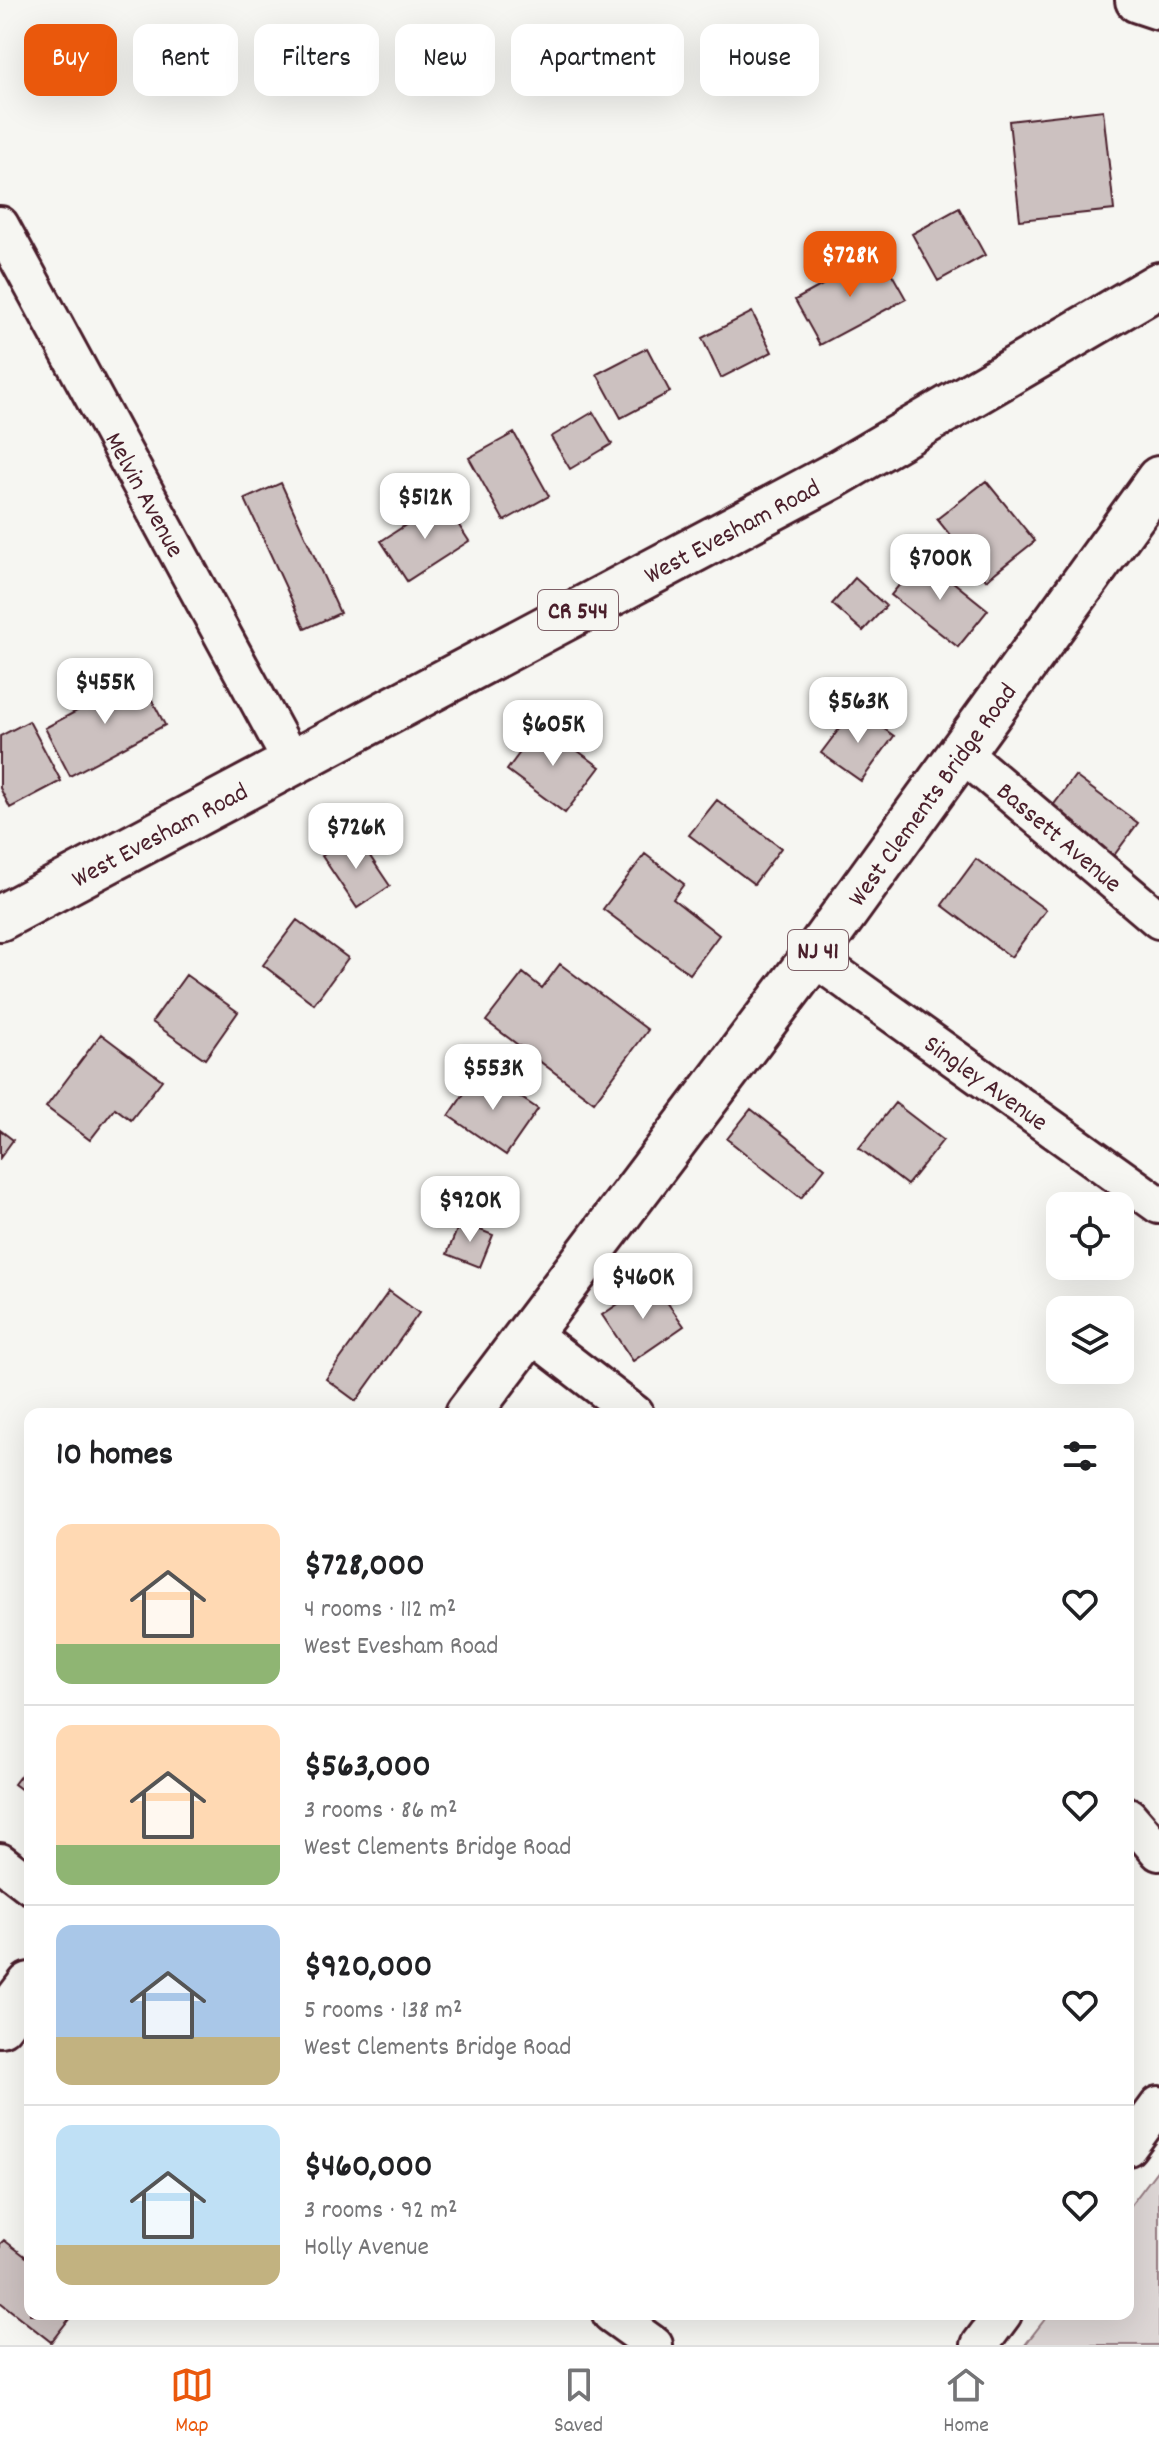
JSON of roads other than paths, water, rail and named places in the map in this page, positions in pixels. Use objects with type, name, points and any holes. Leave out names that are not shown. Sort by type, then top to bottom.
[{"type":"main road","points":[[1138,0],[1159,7]]},
{"type":"main road","name":"West Evesham Road","points":[[0,918],[833,476],[1156,289]]},
{"type":"main road","name":"West Clements Bridge Road","points":[[473,1408],[813,957],[1159,479]]},
{"type":"main road","points":[[0,2024],[24,1993]]},
{"type":"street","name":"Melvin Avenue","points":[[0,225],[291,761]]},
{"type":"street","name":"Bassett Avenue","points":[[961,752],[1159,920]]},
{"type":"street","name":"Singley Avenue","points":[[813,957],[1159,1205]]},
{"type":"street","points":[[530,1333],[627,1408]]},
{"type":"street","points":[[1134,1823],[1159,1852]]},
{"type":"street","points":[[0,1862],[24,1880]]},
{"type":"street","points":[[1134,2139],[1159,2105]]},
{"type":"street","points":[[619,2320],[654,2345]]},
{"type":"street","points":[[980,2345],[999,2320]]}]
